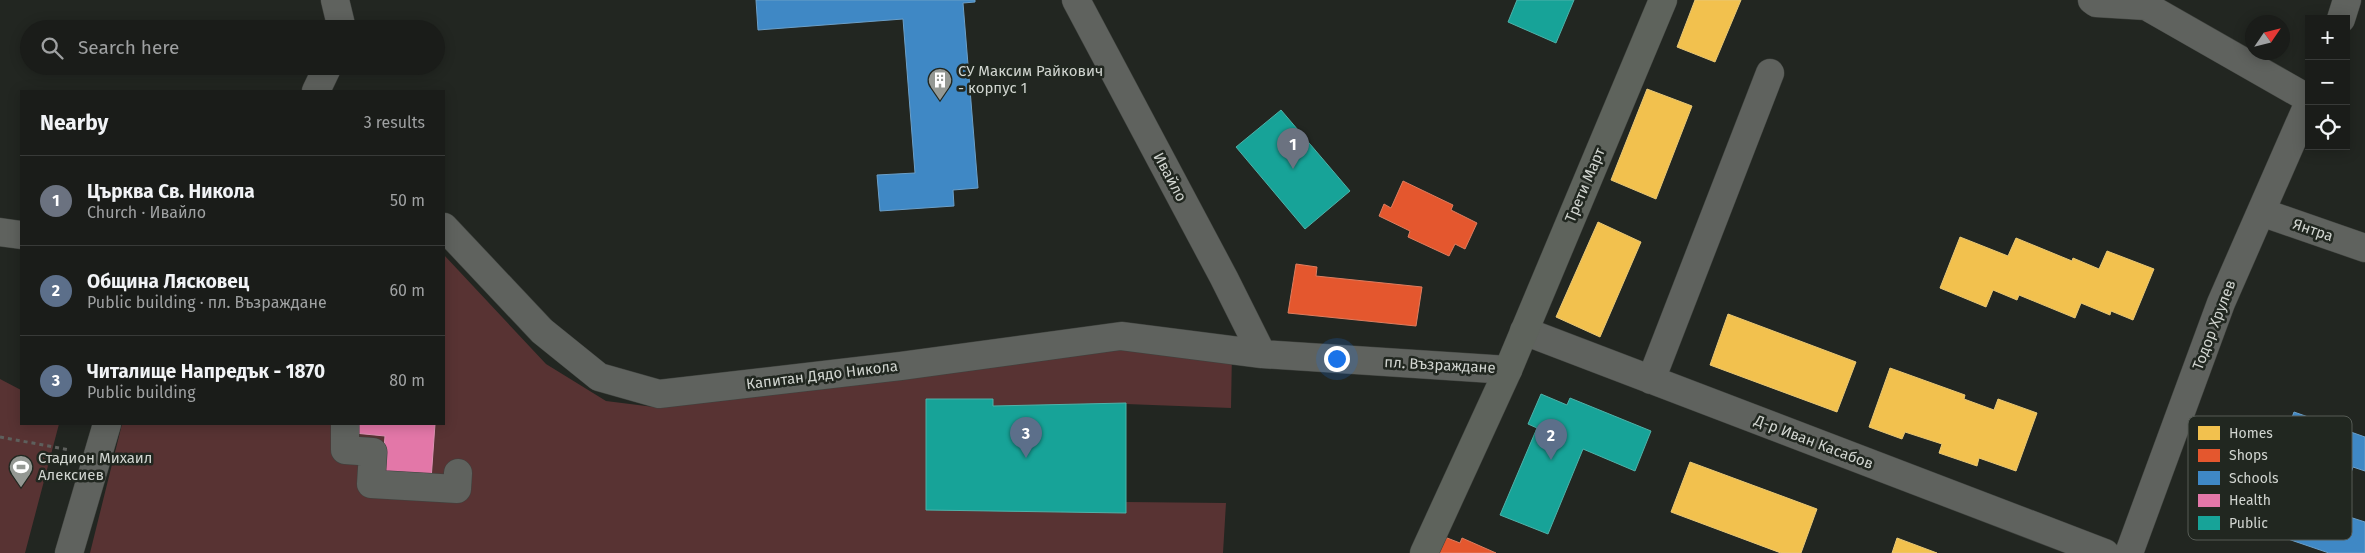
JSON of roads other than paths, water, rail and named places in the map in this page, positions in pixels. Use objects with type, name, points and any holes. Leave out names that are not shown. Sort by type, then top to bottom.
[{"type":"street","points":[[335,0],[340,20]]},
{"type":"street","name":"Ивайло","points":[[1076,0],[1224,278],[1262,354]]},
{"type":"street","name":"Трети Март","points":[[1508,370],[1663,0]]},
{"type":"street","points":[[2092,0],[2096,3],[2146,6],[2305,99]]},
{"type":"street","points":[[2342,15],[2347,0]]},
{"type":"street","points":[[1651,380],[1770,74]]},
{"type":"street","points":[[316,90],[324,75]]},
{"type":"street","name":"Тодор Хрулев","points":[[2129,553],[2221,303],[2307,105]]},
{"type":"street","name":"Янтра","points":[[2262,212],[2365,248]]},
{"type":"street","name":"Капитан Дядо Никола","points":[[445,228],[542,331],[598,377],[659,394],[900,366],[1121,336],[1262,354]]},
{"type":"street","points":[[0,232],[20,235]]},
{"type":"street","name":"Д-р Иван Касабов","points":[[1524,331],[2105,553]]},
{"type":"street","name":"пл. Възраждане","points":[[1262,354],[1508,370],[1424,553]]},
{"type":"street","points":[[69,553],[107,425]]},
{"type":"street","points":[[345,425],[344,450],[373,452],[372,484],[457,489],[458,473]]},
{"type":"place","name":"СУ Максим Райкович - корпус 1","points":[[940,101]]},
{"type":"place","name":"Църква Св. Никола","points":[[1293,169]]},
{"type":"place","name":"Читалище Напредък - 1870","points":[[1026,458]]},
{"type":"place","name":"Община Лясковец","points":[[1551,460]]},
{"type":"place","name":"Стадион Михаил Алексиев","points":[[21,488]]}]
